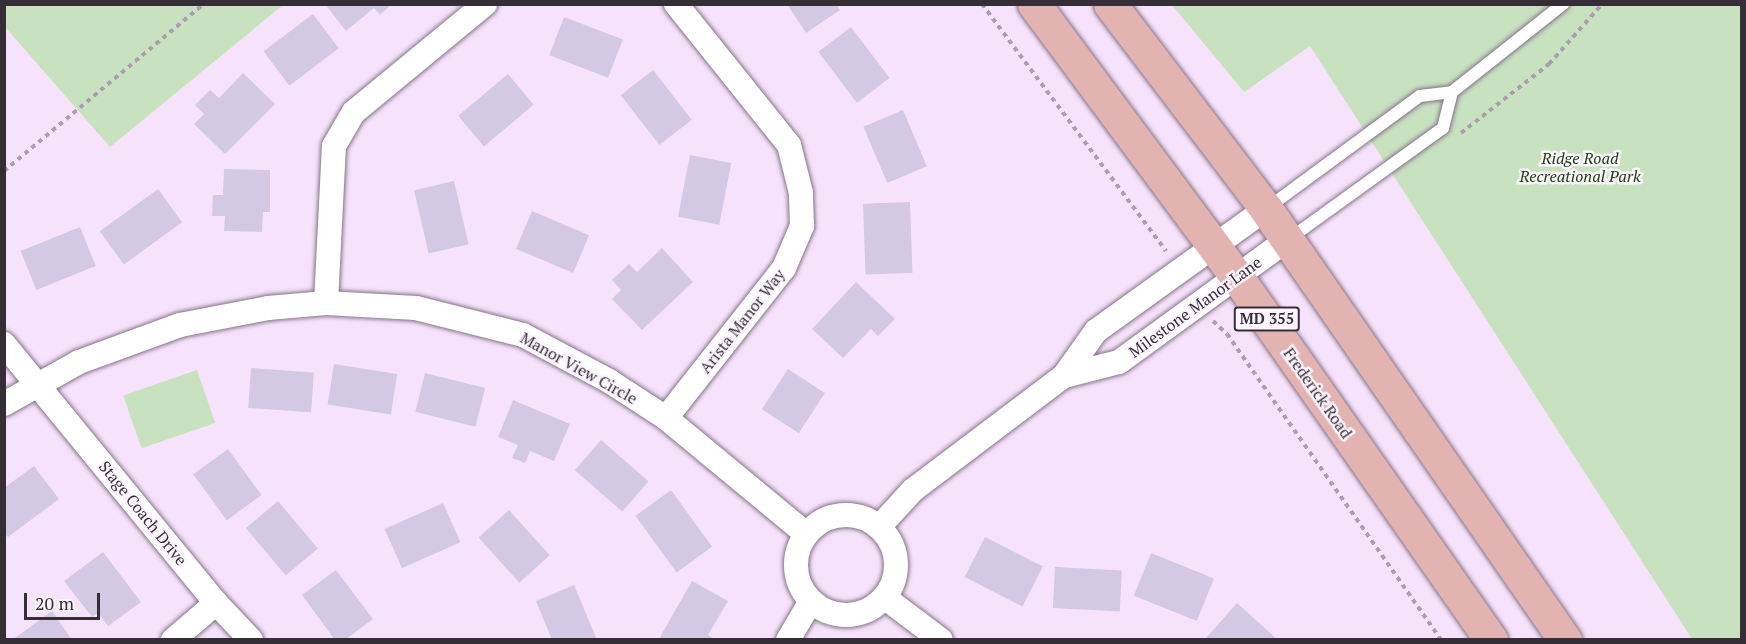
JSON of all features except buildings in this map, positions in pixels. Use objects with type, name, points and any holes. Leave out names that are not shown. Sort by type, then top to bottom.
[{"type":"main road","name":"Frederick Road","points":[[1034,4],[1237,277],[1491,639]]},
{"type":"main road","points":[[1110,4],[1266,209],[1565,639]]},
{"type":"street","points":[[326,303],[334,146],[354,112],[485,4]]},
{"type":"street","name":"Arista Manor Way","points":[[666,418],[784,268],[802,226],[801,194],[789,145],[676,4]]},
{"type":"street","name":"Milestone Manor Lane","points":[[879,527],[913,490],[1064,375],[1096,331],[1266,209]]},
{"type":"street","name":"Milestone Manor Lane","points":[[1064,375],[1119,362],[1287,240]]},
{"type":"street","name":"Manor View Circle","points":[[4,404],[37,384],[135,339],[180,326],[268,309],[326,303],[416,308],[523,335],[609,381],[666,418],[806,534]]},
{"type":"street","name":"Stage Coach Drive","points":[[4,344],[216,603],[251,639]]},
{"type":"street","points":[[849,514],[879,527],[890,542],[896,560],[891,585],[884,597],[862,612],[849,614],[822,609],[811,601],[802,589],[796,568],[799,547],[806,534],[833,516],[849,514]]},
{"type":"street","points":[[884,597],[941,639]]},
{"type":"street","points":[[788,639],[811,601]]},
{"type":"street","points":[[173,639],[216,603]]},
{"type":"lane","points":[[1266,209],[1419,96],[1452,92],[1563,4]]},
{"type":"lane","points":[[1287,240],[1443,128],[1452,92]]},
{"type":"path","points":[[4,171],[204,4]]},
{"type":"path","points":[[1454,138],[1549,64],[1602,4]]},
{"type":"green space","points":[[4,5],[283,5],[110,147],[5,27]]},
{"type":"green space","name":"Ridge Road Recreational Park","points":[[1172,5],[1741,5],[1741,639],[1692,639],[1310,46],[1244,92]]},
{"type":"green space","points":[[197,370],[215,423],[141,448],[123,395]]}]
